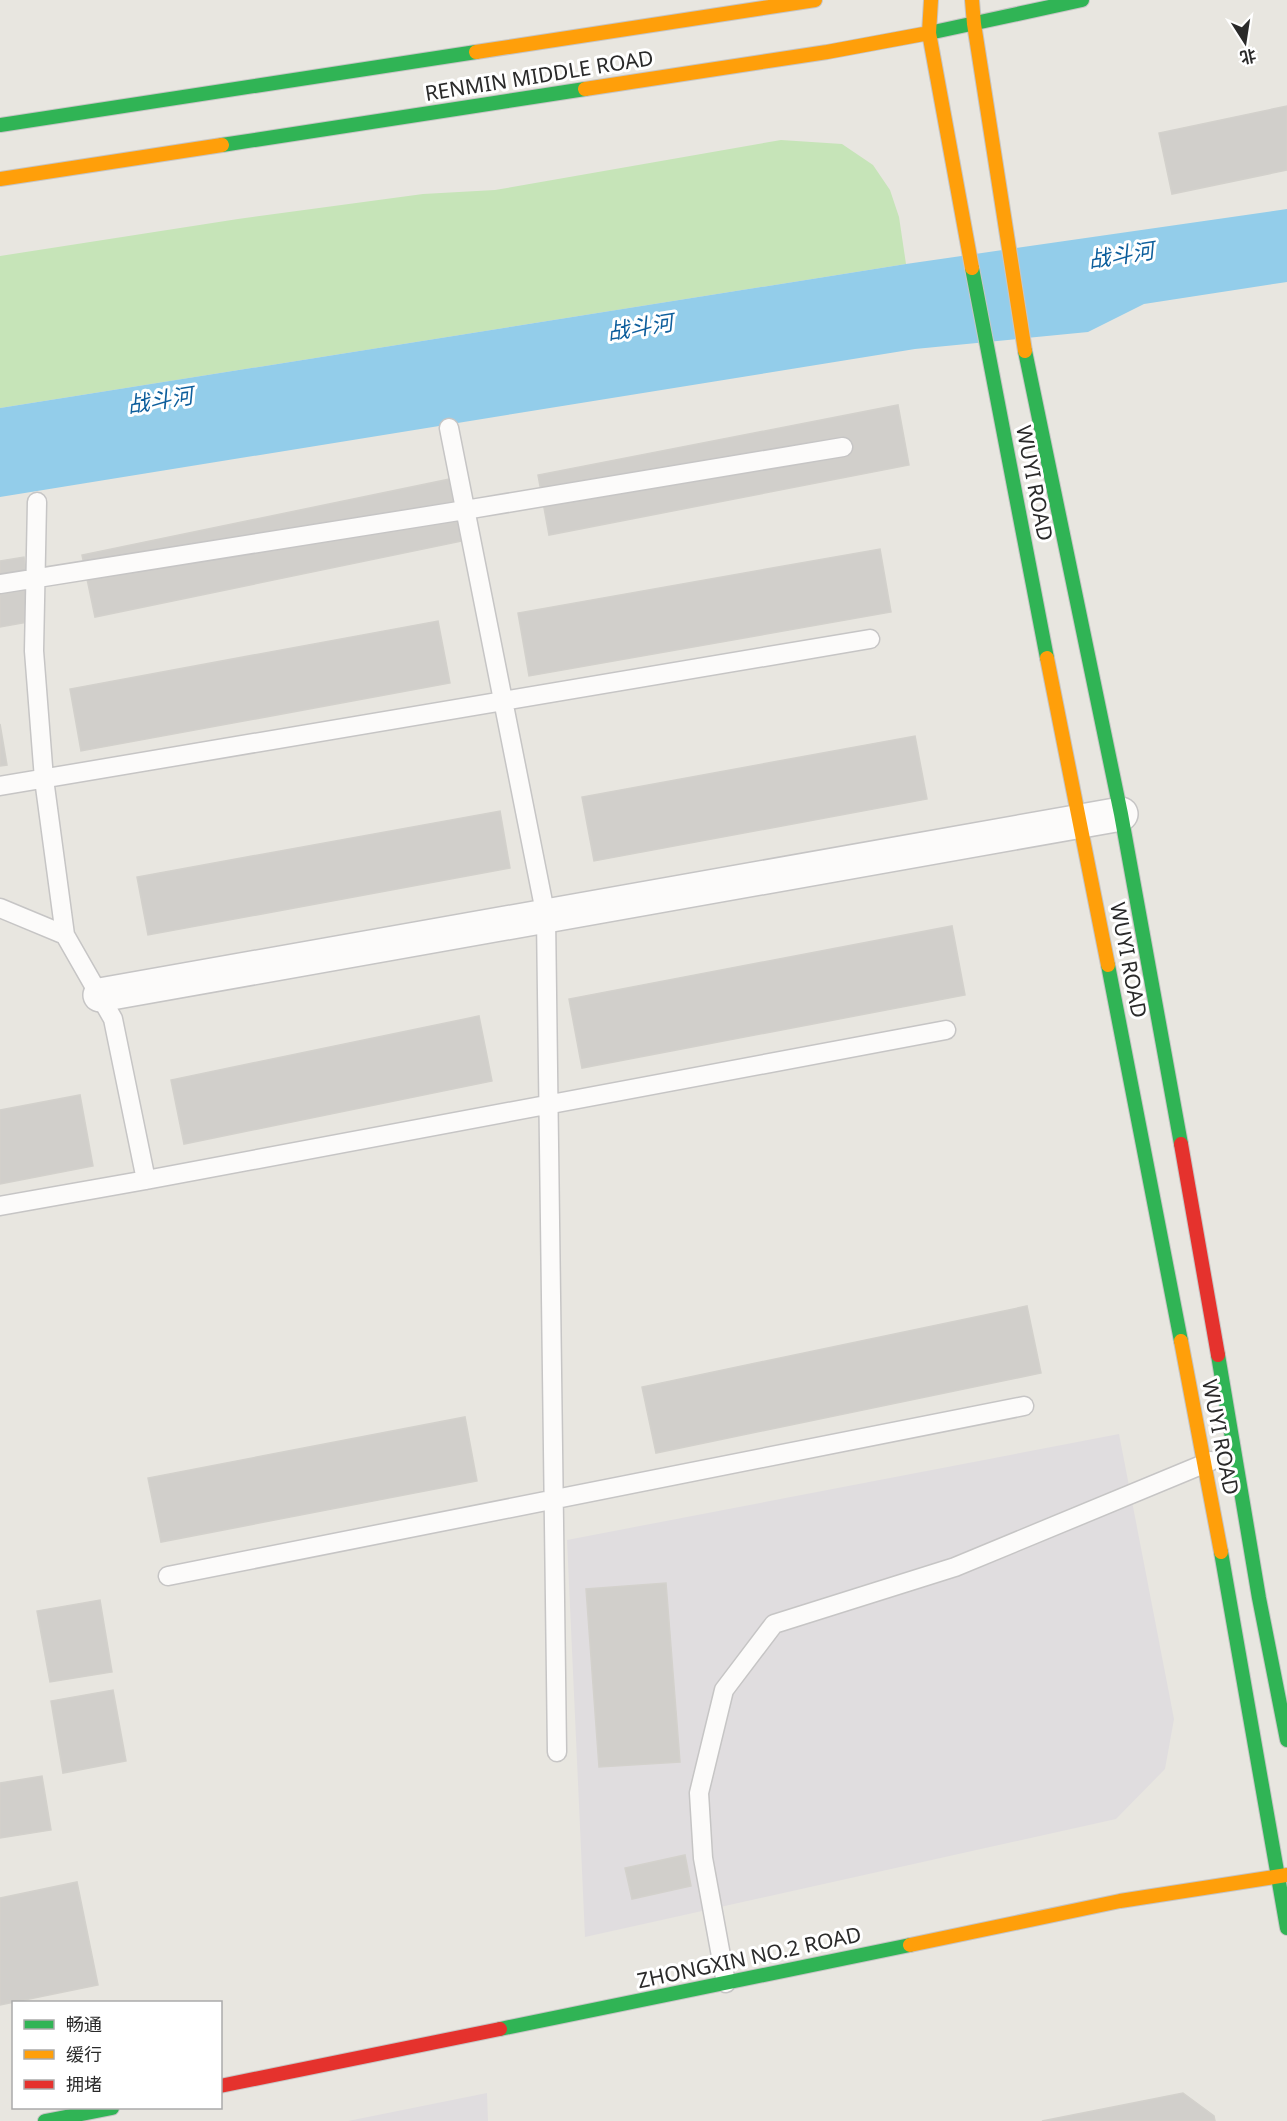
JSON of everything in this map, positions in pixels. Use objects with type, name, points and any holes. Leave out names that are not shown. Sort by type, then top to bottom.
[{"type":"main road","name":"RENMIN MIDDLE ROAD","points":[[0,125],[814,0]]},
{"type":"main road","name":"WUYI ROAD","points":[[931,0],[929,33],[987,351],[1202,1451],[1282,1875],[1287,1928]]},
{"type":"main road","name":"WUYI ROAD","points":[[972,0],[1024,347],[1121,814],[1199,1244],[1259,1598],[1287,1740]]},
{"type":"main road","name":"RENMIN MIDDLE ROAD","points":[[0,179],[827,52],[974,24],[1082,0]]},
{"type":"main road","name":"ZHONGXIN NO.2 ROAD","points":[[222,2086],[1120,1901],[1282,1875]]},
{"type":"main road","points":[[45,2121],[107,2109]]},
{"type":"street","points":[[100,995],[1121,814]]},
{"type":"lane","points":[[449,428],[546,917],[557,1752]]},
{"type":"lane","points":[[0,584],[843,447]]},
{"type":"lane","points":[[37,502],[34,651],[44,779],[65,934],[113,1019],[146,1180]]},
{"type":"lane","points":[[0,786],[870,639]]},
{"type":"lane","points":[[0,908],[65,934]]},
{"type":"lane","points":[[0,1206],[946,1030]]},
{"type":"lane","points":[[168,1576],[1024,1406]]},
{"type":"lane","points":[[726,1983],[703,1858],[699,1793],[724,1690],[774,1624],[955,1567],[1235,1451]]},
{"type":"shaded area","points":[[1119,1434],[1174,1719],[1165,1769],[1116,1819],[585,1937],[567,1540]]},
{"type":"shaded area","points":[[487,2093],[488,2121],[348,2121]]},
{"type":"green space","points":[[781,140],[842,144],[873,165],[890,190],[899,217],[906,264],[0,408],[0,256],[238,219],[423,194],[495,190]]},
{"type":"water","name":"战斗河","points":[[1287,209],[1287,282],[1144,304],[1088,332],[915,349],[0,497],[0,408],[906,264]]},
{"type":"building","points":[[1287,106],[1287,170],[1172,194],[1159,133]]},
{"type":"building","points":[[898,405],[909,465],[549,535],[538,475]]},
{"type":"building","points":[[450,479],[462,541],[95,617],[82,555]]},
{"type":"building","points":[[880,549],[891,612],[529,676],[518,613]]},
{"type":"building","points":[[24,557],[34,621],[0,627],[0,561]]},
{"type":"building","points":[[438,621],[450,683],[81,751],[70,689]]},
{"type":"building","points":[[0,724],[7,765],[0,766]]},
{"type":"building","points":[[915,736],[927,799],[594,861],[582,797]]},
{"type":"building","points":[[500,811],[510,868],[148,935],[137,877]]},
{"type":"building","points":[[952,926],[965,995],[582,1068],[569,999]]},
{"type":"building","points":[[479,1016],[492,1081],[184,1144],[171,1080]]},
{"type":"building","points":[[80,1095],[93,1166],[0,1184],[0,1110]]},
{"type":"building","points":[[1027,1306],[1041,1373],[656,1453],[642,1387]]},
{"type":"building","points":[[465,1417],[477,1481],[161,1542],[148,1478]]},
{"type":"building","points":[[666,1583],[680,1762],[599,1767],[586,1589]]},
{"type":"building","points":[[100,1600],[112,1672],[50,1682],[37,1611]]},
{"type":"building","points":[[113,1690],[126,1761],[63,1773],[51,1701]]},
{"type":"building","points":[[42,1776],[51,1830],[0,1838],[0,1783]]},
{"type":"building","points":[[685,1855],[691,1886],[632,1899],[625,1868]]},
{"type":"building","points":[[77,1882],[98,1985],[0,2005],[0,1898]]},
{"type":"building","points":[[1183,2093],[1214,2116],[1215,2121],[1042,2121]]},
{"type":"traffic: fast","points":[[929,33],[1082,0]]},
{"type":"traffic: fast","points":[[0,125],[476,52]]},
{"type":"traffic: fast","points":[[222,145],[585,89]]},
{"type":"traffic: fast","points":[[972,268],[1047,658]]},
{"type":"traffic: fast","points":[[1025,351],[1121,814],[1181,1144]]},
{"type":"traffic: fast","points":[[1108,965],[1181,1341]]},
{"type":"traffic: fast","points":[[1218,1355],[1259,1598],[1287,1740]]},
{"type":"traffic: fast","points":[[1221,1552],[1287,1928]]},
{"type":"traffic: fast","points":[[500,2029],[910,1945]]},
{"type":"traffic: fast","points":[[45,2121],[107,2109]]},
{"type":"traffic: slow","points":[[476,52],[815,0]]},
{"type":"traffic: slow","points":[[931,0],[929,33],[972,268]]},
{"type":"traffic: slow","points":[[972,0],[1025,351]]},
{"type":"traffic: slow","points":[[585,89],[827,52],[929,33]]},
{"type":"traffic: slow","points":[[0,179],[222,145]]},
{"type":"traffic: slow","points":[[1047,658],[1108,965]]},
{"type":"traffic: slow","points":[[1181,1341],[1221,1552]]},
{"type":"traffic: slow","points":[[910,1945],[1120,1901],[1287,1875]]},
{"type":"traffic: jam","points":[[1181,1144],[1218,1355]]},
{"type":"traffic: jam","points":[[222,2086],[500,2029]]}]
